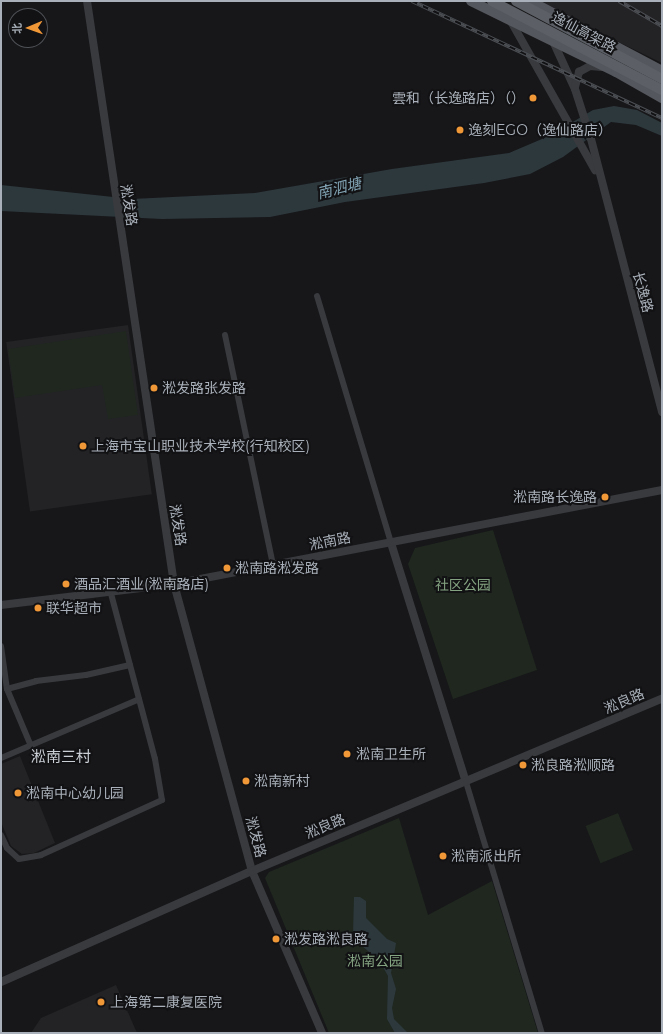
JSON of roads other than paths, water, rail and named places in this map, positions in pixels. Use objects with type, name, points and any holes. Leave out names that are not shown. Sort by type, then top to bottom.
[{"type":"highway","name":"逸仙高架路","points":[[492,1],[662,90]]},
{"type":"highway","name":"逸仙高架路","points":[[516,1],[662,79]]},
{"type":"main road","points":[[471,1],[611,69],[662,98]]},
{"type":"main road","points":[[530,1],[662,71]]},
{"type":"street","name":"淞发路","points":[[87,1],[113,187],[174,584],[252,871],[322,1033]]},
{"type":"street","name":"长逸路","points":[[501,1],[510,20],[600,178]]},
{"type":"street","name":"长逸路","points":[[543,8],[553,41],[575,89],[591,139],[662,412]]},
{"type":"street","points":[[575,89],[576,77],[590,66],[611,69]]},
{"type":"street","points":[[317,296],[391,543],[466,782],[542,1033]]},
{"type":"street","points":[[225,335],[273,565]]},
{"type":"street","name":"淞南路","points":[[1,605],[110,590],[174,584],[662,490]]},
{"type":"street","points":[[1,834],[7,848],[19,860],[41,855],[162,800],[155,759],[110,590]]},
{"type":"street","points":[[1,646],[7,689],[31,746]]},
{"type":"street","points":[[7,689],[36,681],[86,676],[130,665]]},
{"type":"street","points":[[1,758],[139,699]]},
{"type":"street","name":"淞良路","points":[[1,982],[252,871],[662,699]]},
{"type":"water","name":"南泗塘","points":[[614,106],[637,110],[662,123],[662,136],[636,125],[611,122],[563,157],[530,174],[484,183],[345,202],[270,217],[162,219],[1,211],[1,185],[132,199],[255,193],[392,169],[509,153],[549,136],[593,110]]},
{"type":"water","points":[[354,897],[360,897],[366,901],[366,918],[387,939],[396,943],[391,973],[396,989],[392,1008],[394,1019],[408,1033],[395,1033],[387,1019],[388,976],[379,960],[357,942],[353,935]]},
{"type":"railway","points":[[412,1],[662,118]]},
{"type":"railway","points":[[619,1],[662,26]]},
{"type":"place","name":"雲和（长逸路店）（）","points":[[533,98]]},
{"type":"place","name":"逸刻EGO（逸仙路店）","points":[[460,130]]},
{"type":"place","name":"淞发路张发路","points":[[154,388]]},
{"type":"place","name":"上海市宝山职业技术学校(行知校区)","points":[[83,446]]},
{"type":"place","name":"淞南路长逸路","points":[[605,497]]},
{"type":"place","name":"淞南路淞发路","points":[[227,568]]},
{"type":"place","name":"酒品汇酒业(淞南路店)","points":[[66,584]]},
{"type":"place","name":"联华超市","points":[[38,608]]},
{"type":"place","name":"淞南卫生所","points":[[347,754]]},
{"type":"place","name":"淞良路淞顺路","points":[[523,765]]},
{"type":"place","name":"淞南新村","points":[[246,781]]},
{"type":"place","name":"淞南中心幼儿园","points":[[18,793]]},
{"type":"place","name":"淞南派出所","points":[[443,856]]},
{"type":"place","name":"淞发路淞良路","points":[[276,939]]},
{"type":"place","name":"上海第二康复医院","points":[[101,1002]]},
{"type":"district","name":"淞南三村","points":[[61,757]]},
{"type":"park label","name":"社区公园","points":[[463,585]]},
{"type":"park label","name":"淞南公园","points":[[375,961]]}]
